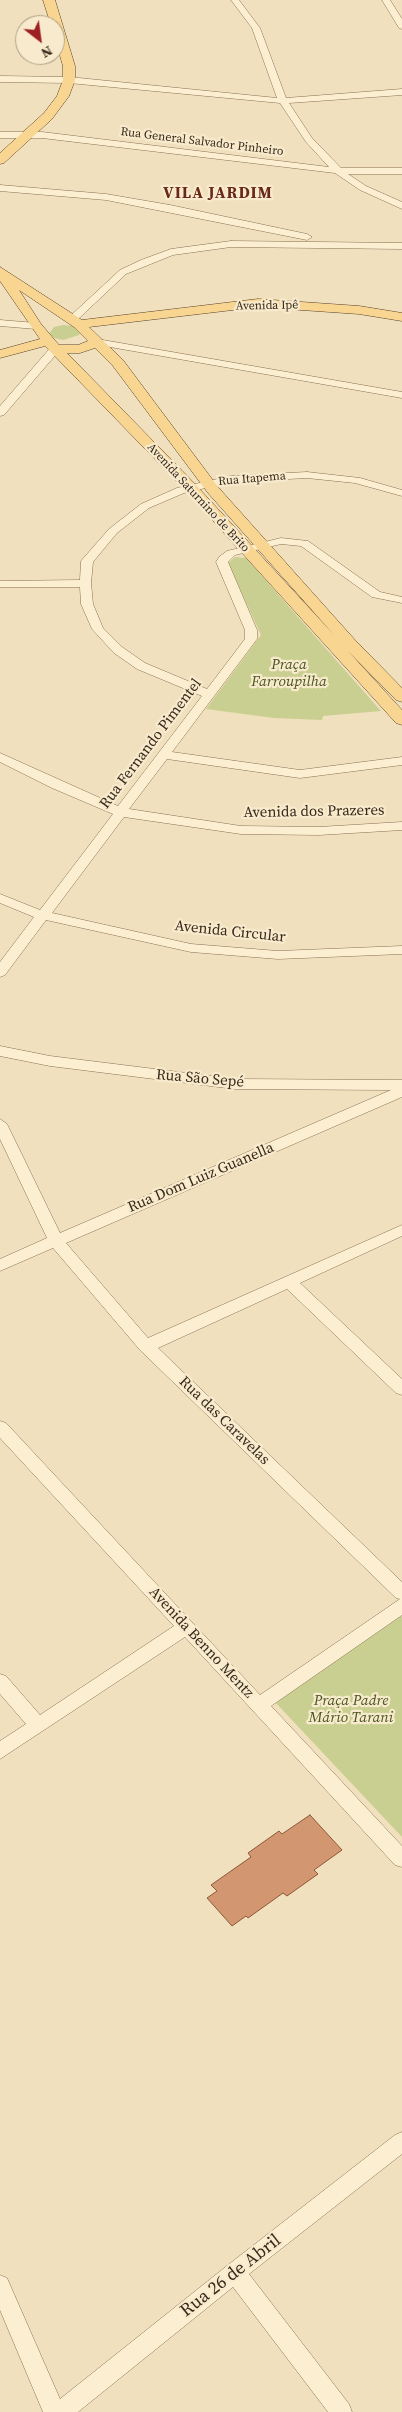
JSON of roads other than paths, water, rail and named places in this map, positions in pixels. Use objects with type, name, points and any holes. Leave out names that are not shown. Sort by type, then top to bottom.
[{"type":"main road","points":[[0,160],[48,116],[63,96],[69,80],[69,66],[49,0]]},
{"type":"main road","name":"Avenida Saturnino de Brito","points":[[0,272],[76,322],[118,362],[208,483],[344,637],[402,697]]},
{"type":"main road","name":"Avenida Saturnino de Brito","points":[[0,272],[36,326],[52,345],[190,487],[402,720]]},
{"type":"main road","name":"Avenida Ipê","points":[[36,326],[132,318],[258,303],[351,309],[402,316]]},
{"type":"main road","name":"Avenida Ipê","points":[[52,345],[80,349],[94,338],[103,326],[132,318]]},
{"type":"main road","points":[[0,354],[52,345]]},
{"type":"street","points":[[235,0],[256,28],[283,101],[309,140],[338,171],[363,188],[402,206]]},
{"type":"street","points":[[386,0],[402,26]]},
{"type":"street","points":[[0,79],[69,80],[283,101],[338,99],[402,92]]},
{"type":"street","name":"Rua General Salvador Pinheiro","points":[[0,135],[29,135],[338,171],[402,170]]},
{"type":"street","points":[[0,188],[106,197],[170,208],[336,244]]},
{"type":"street","points":[[76,322],[124,272],[171,252],[231,244],[402,246]]},
{"type":"street","points":[[0,324],[36,326]]},
{"type":"street","points":[[94,338],[402,395]]},
{"type":"street","points":[[0,413],[52,345]]},
{"type":"street","name":"Rua Itapema","points":[[209,694],[153,672],[118,650],[94,622],[87,604],[85,583],[88,560],[113,531],[145,506],[190,487],[208,483],[256,477],[307,475],[356,480],[402,493]]},
{"type":"street","name":"Rua Fernando Pimentel","points":[[0,972],[252,634],[222,562],[231,553],[262,544],[281,541],[304,543],[376,594],[402,600]]},
{"type":"street","points":[[0,584],[85,583]]},
{"type":"street","points":[[163,755],[300,774],[402,761]]},
{"type":"street","name":"Avenida dos Prazeres","points":[[0,757],[56,785],[120,812],[241,830],[319,831],[402,826]]},
{"type":"street","name":"Avenida Circular","points":[[0,898],[41,916],[192,948],[278,955],[368,953],[402,950]]},
{"type":"street","name":"Rua São Sepé","points":[[0,1051],[50,1061],[235,1084],[402,1085]]},
{"type":"street","name":"Rua Dom Luiz Guanella","points":[[0,1265],[402,1091]]},
{"type":"street","name":"Rua das Caravelas","points":[[1,1131],[56,1241],[146,1346],[402,1593]]},
{"type":"street","points":[[146,1346],[402,1230]]},
{"type":"street","points":[[289,1281],[402,1389]]},
{"type":"street","name":"Avenida Benno Mentz","points":[[0,1427],[402,1858]]},
{"type":"street","points":[[259,1705],[402,1606]]},
{"type":"street","points":[[0,1751],[186,1627]]},
{"type":"street","points":[[0,1681],[38,1725]]},
{"type":"street","name":"Rua 26 de Abril","points":[[62,2412],[235,2272],[402,2142]]},
{"type":"street","points":[[235,2272],[341,2412]]},
{"type":"street","points":[[0,2285],[54,2412]]},
{"type":"district","name":"VILA JARDIM","points":[[218,194]]},
{"type":"park label","name":"Praça Farroupilha","points":[[289,674]]},
{"type":"park label","name":"Praça Padre Mário Tarani","points":[[351,1710]]}]
